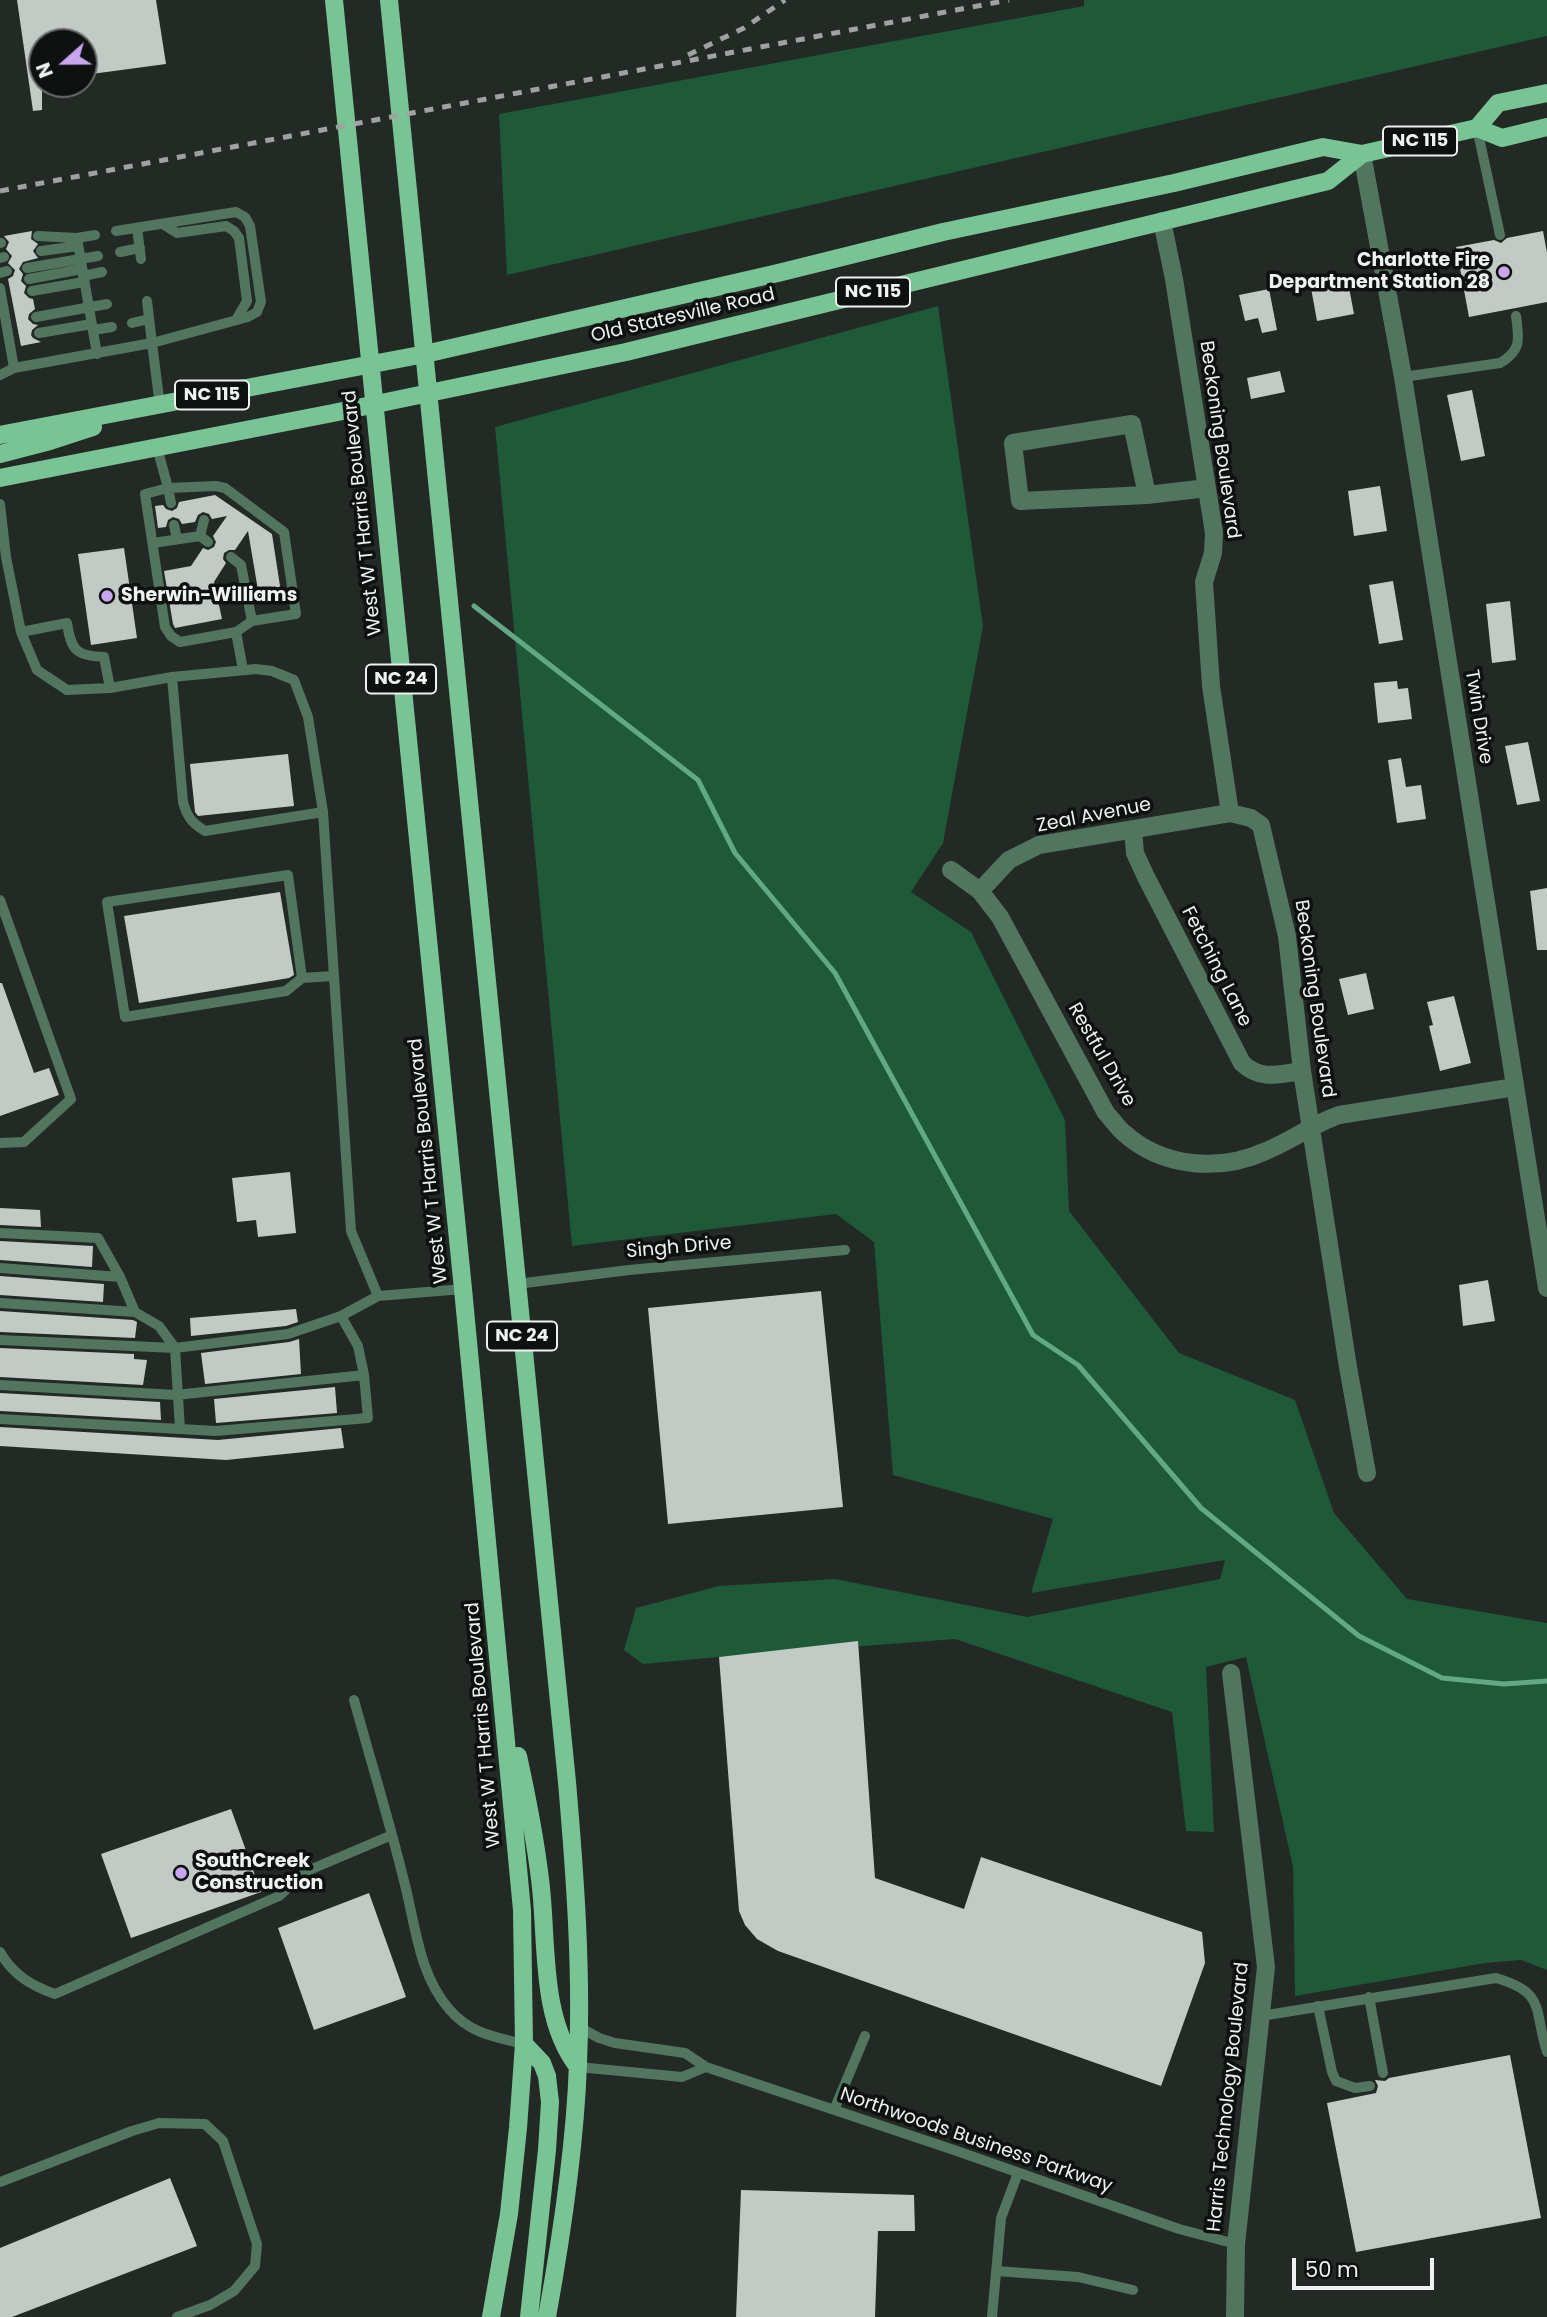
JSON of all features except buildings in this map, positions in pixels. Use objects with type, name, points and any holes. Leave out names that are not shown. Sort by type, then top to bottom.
[{"type":"main road","name":"West W T Harris Boulevard","points":[[334,0],[463,1289],[522,1910],[524,2044],[509,2214],[491,2317]]},
{"type":"main road","name":"NC 24","points":[[389,0],[574,1867],[578,2067],[561,2236],[547,2317]]},
{"type":"main road","name":"NC 115","points":[[1477,128],[1498,103],[1547,93]]},
{"type":"main road","name":"Old Statesville Road","points":[[0,435],[425,354],[943,232],[1174,183],[1323,147],[1362,154],[1477,128],[1502,138],[1547,127]]},
{"type":"main road","name":"Old Statesville Road","points":[[0,478],[626,352],[1328,181],[1362,154]]},
{"type":"main road","points":[[0,454],[80,432],[128,411]]},
{"type":"main road","points":[[500,1674],[531,1815],[554,2019],[569,2055],[578,2067]]},
{"type":"main road","points":[[524,2044],[542,2063],[547,2076],[550,2102],[529,2317]]},
{"type":"street","name":"Twin Drive","points":[[1362,154],[1403,377],[1515,1087],[1544,1246],[1547,1288]]},
{"type":"street","name":"Beckoning Boulevard","points":[[1162,221],[1174,279],[1214,533],[1213,553],[1204,582],[1211,686],[1230,813],[1251,818],[1261,825],[1287,936],[1302,1071],[1367,1473]]},
{"type":"street","points":[[1147,495],[1132,424],[1013,443],[1020,501],[1147,495],[1207,488]]},
{"type":"street","name":"Zeal Avenue","points":[[980,891],[1009,860],[1040,845],[1230,813]]},
{"type":"street","name":"Fetching Lane","points":[[1133,830],[1135,853],[1146,877],[1242,1063],[1252,1073],[1265,1075],[1302,1071]]},
{"type":"street","name":"Restful Drive","points":[[951,870],[980,891],[1000,917],[1106,1113],[1124,1133],[1161,1157],[1180,1162],[1227,1164],[1268,1150],[1339,1115],[1515,1087]]},
{"type":"street","name":"Harris Technology Boulevard","points":[[1231,1673],[1266,1967],[1236,2244],[1235,2317]]},
{"type":"lane","points":[[1477,128],[1500,235]]},
{"type":"lane","points":[[0,375],[14,368],[152,343],[248,317],[257,312],[261,302],[250,226],[245,218],[236,212],[116,231]]},
{"type":"lane","points":[[163,224],[177,233],[226,226],[234,231],[239,238],[247,301],[236,320]]},
{"type":"lane","points":[[120,252],[141,254],[137,228]]},
{"type":"lane","points":[[41,251],[95,235]]},
{"type":"lane","points":[[38,236],[77,242]]},
{"type":"lane","points":[[77,242],[97,354]]},
{"type":"lane","points":[[32,291],[82,271],[98,256]]},
{"type":"lane","points":[[28,273],[102,272]]},
{"type":"lane","points":[[4,284],[14,338],[14,368]]},
{"type":"lane","points":[[147,301],[160,405]]},
{"type":"lane","points":[[36,317],[107,304]]},
{"type":"lane","points":[[1403,377],[1500,363],[1513,356],[1519,340],[1516,316]]},
{"type":"lane","points":[[132,323],[149,319]]},
{"type":"lane","points":[[40,333],[112,327]]},
{"type":"lane","points":[[157,447],[171,503]]},
{"type":"lane","points":[[168,488],[202,492],[225,488],[248,512],[284,532],[284,575],[296,614],[252,621],[236,632],[180,642],[171,636],[165,627],[145,494],[168,488]]},
{"type":"lane","points":[[0,504],[6,557],[21,632],[37,670],[68,690],[110,688],[172,677],[243,670],[272,671],[294,680],[308,717],[323,812],[351,1231],[379,1296]]},
{"type":"lane","points":[[153,543],[177,539],[204,539],[204,520]]},
{"type":"lane","points":[[174,525],[177,539]]},
{"type":"lane","points":[[274,549],[286,546]]},
{"type":"lane","points":[[230,557],[241,565],[250,582],[252,621]]},
{"type":"lane","points":[[241,565],[252,557]]},
{"type":"lane","points":[[21,632],[67,623],[70,641],[78,651],[86,656],[104,657],[110,688]]},
{"type":"lane","points":[[236,632],[243,670]]},
{"type":"lane","points":[[172,677],[183,802],[187,816],[194,824],[205,831],[323,812]]},
{"type":"lane","points":[[302,978],[288,875],[107,902],[125,1017],[286,991],[302,978],[333,976]]},
{"type":"lane","points":[[0,900],[71,1099],[24,1142],[0,1143]]},
{"type":"lane","points":[[0,1233],[98,1238],[120,1277],[135,1312]]},
{"type":"lane","name":"Singh Drive","points":[[517,1284],[629,1269],[845,1250]]},
{"type":"lane","points":[[0,1268],[120,1277]]},
{"type":"lane","points":[[0,1340],[175,1348],[288,1334],[341,1316],[379,1296],[463,1289]]},
{"type":"lane","points":[[0,1303],[135,1312],[159,1326],[175,1348],[180,1429]]},
{"type":"lane","points":[[0,1419],[216,1431],[368,1418],[358,1346],[341,1316]]},
{"type":"lane","points":[[0,1385],[176,1395],[364,1375]]},
{"type":"lane","points":[[354,1700],[392,1835],[424,1970],[448,2008],[469,2028],[495,2038],[524,2044]]},
{"type":"lane","points":[[0,1952],[14,1971],[32,1986],[55,1994],[279,1896],[307,1871],[392,1835]]},
{"type":"lane","points":[[1261,2016],[1496,1978],[1517,1984],[1536,1999],[1547,2052]]},
{"type":"lane","points":[[1369,1997],[1383,2073]]},
{"type":"lane","points":[[1318,2006],[1336,2081],[1355,2088],[1370,2086]]},
{"type":"lane","name":"Northwoods Business Parkway","points":[[579,2027],[615,2043],[685,2053],[706,2067],[1179,2230],[1236,2244]]},
{"type":"lane","points":[[834,2110],[865,2036]]},
{"type":"lane","points":[[578,2067],[682,2077],[706,2067]]},
{"type":"lane","points":[[0,2182],[159,2123],[205,2124],[223,2141],[257,2244],[255,2266],[234,2291],[209,2305],[177,2317]]},
{"type":"lane","points":[[992,2317],[1001,2218],[1018,2173]]},
{"type":"lane","points":[[996,2271],[1078,2277],[1133,2290]]},
{"type":"green space","points":[[1084,0],[1547,0],[1547,36],[507,275],[499,114],[1084,6]]},
{"type":"green space","points":[[938,306],[983,626],[943,843],[911,892],[971,932],[1065,1120],[1069,1211],[1179,1353],[1295,1400],[1334,1513],[1407,1599],[1547,1623],[1547,1970],[1521,1960],[1485,1963],[1295,1996],[1293,1867],[1246,1657],[1206,1667],[1214,1832],[1186,1831],[1172,1712],[955,1639],[643,1664],[624,1650],[636,1608],[719,1586],[835,1579],[1027,1617],[1220,1579],[1225,1560],[1031,1593],[1053,1519],[893,1475],[874,1242],[836,1214],[572,1246],[495,427]]},
{"type":"waterway","points":[[474,606],[698,780],[735,853],[835,973],[1033,1335],[1078,1365],[1201,1508],[1359,1636],[1442,1678],[1504,1684],[1547,1681]]},
{"type":"railway","points":[[688,55],[744,28],[785,0]]},
{"type":"railway","points":[[0,191],[1009,0]]},
{"type":"place","name":"Charlotte Fire Department Station 28","points":[[1504,272]]},
{"type":"place","name":"Sherwin-Williams","points":[[107,596]]},
{"type":"place","name":"SouthCreek Construction","points":[[181,1873]]}]
